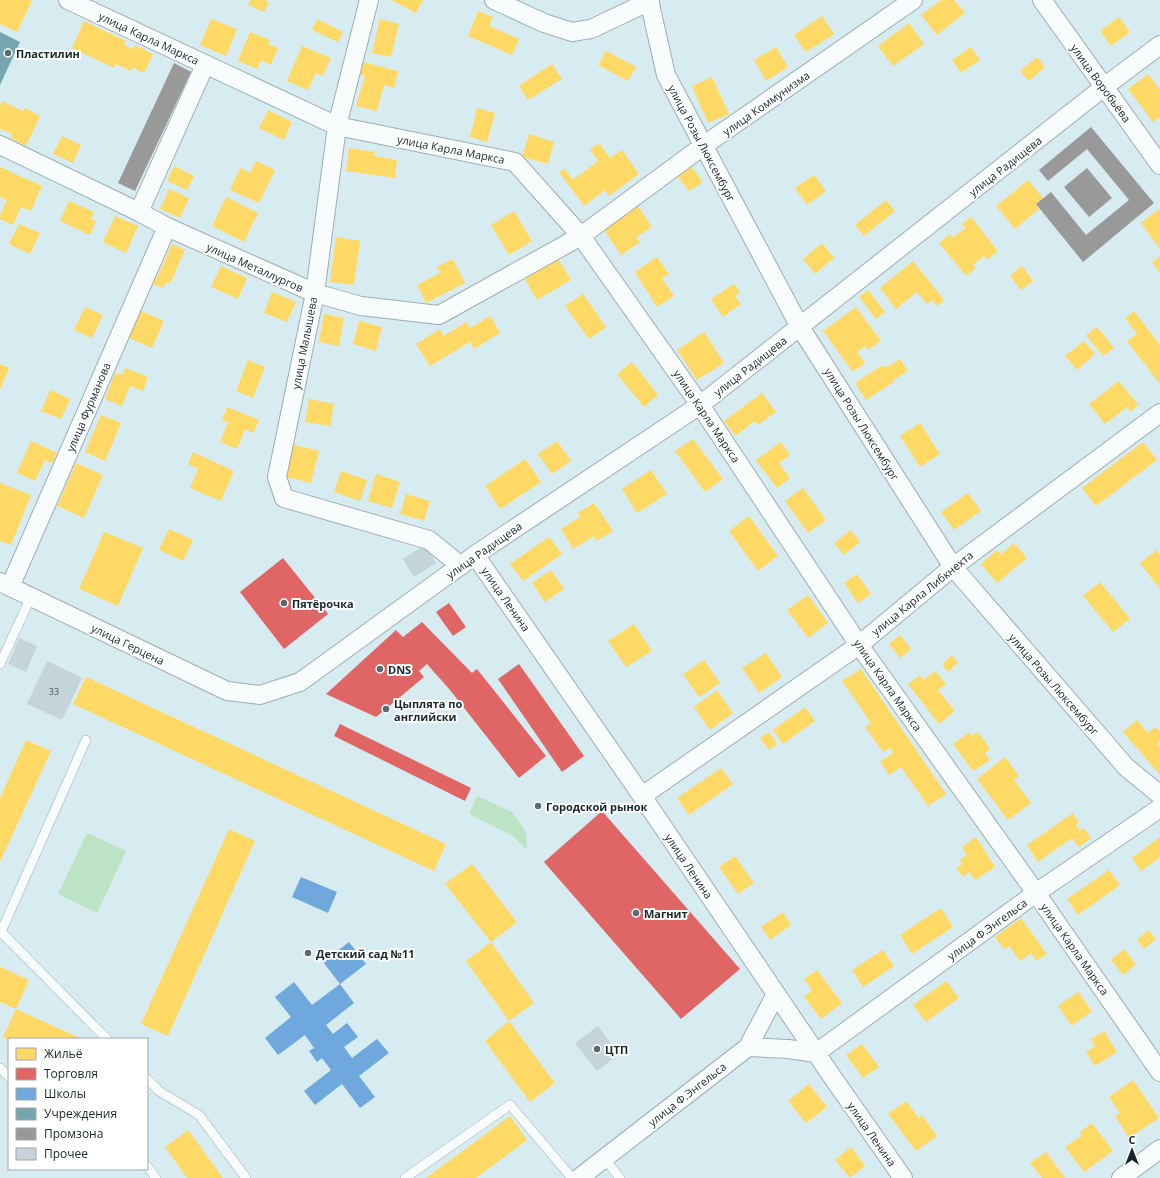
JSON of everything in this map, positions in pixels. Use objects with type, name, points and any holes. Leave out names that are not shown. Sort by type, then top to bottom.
[{"type":"street","name":"улица Карла Маркса","points":[[68,0],[337,126],[515,162],[581,236],[700,405],[859,645],[1036,893],[1160,1072]]},
{"type":"street","name":"улица Малышева","points":[[369,0],[337,126],[314,293],[277,477],[284,498],[429,540],[468,560]]},
{"type":"street","points":[[494,0],[544,23],[572,32],[591,29],[649,1]]},
{"type":"street","name":"улица Коммунизма","points":[[581,236],[703,146],[914,0]]},
{"type":"street","name":"улица Воробьёва","points":[[1042,0],[1160,165]]},
{"type":"street","name":"улица Розы Люксембург","points":[[649,1],[666,75],[800,327],[953,567],[1126,767],[1160,795]]},
{"type":"street","name":"улица Радищева","points":[[260,695],[300,682],[468,560],[700,405],[1104,87],[1160,45]]},
{"type":"street","points":[[139,212],[205,65]]},
{"type":"street","name":"улица Металлургов","points":[[0,145],[139,212],[166,227],[314,293],[361,306],[439,315],[581,236]]},
{"type":"street","name":"улица Фурманова","points":[[5,585],[166,227]]},
{"type":"street","name":"улица Карла Либкнехта","points":[[642,796],[859,645],[953,567],[1160,413]]},
{"type":"street","name":"улица Ленина","points":[[468,560],[642,796],[816,1053],[903,1178]]},
{"type":"street","name":"улица Герцена","points":[[5,585],[227,691],[260,695]]},
{"type":"street","name":"улица Ф.Энгельса","points":[[816,1053],[1036,893],[1160,808]]},
{"type":"street","name":"улица Ф.Энгельса","points":[[579,1178],[748,1047],[776,994]]},
{"type":"street","points":[[748,1047],[788,1049],[816,1053]]},
{"type":"street","points":[[1121,1178],[1160,1149]]},
{"type":"lane","points":[[0,664],[31,597]]},
{"type":"lane","points":[[86,740],[1,932],[106,1038]]},
{"type":"lane","points":[[0,1068],[8,1076]]},
{"type":"lane","points":[[148,1080],[159,1091],[199,1115],[246,1178]]},
{"type":"lane","points":[[406,1178],[510,1105],[572,1178]]},
{"type":"lane","points":[[605,1159],[620,1178]]},
{"type":"lane","points":[[148,1167],[156,1178]]},
{"type":"green space","points":[[477,796],[512,812],[526,832],[527,850],[513,836],[469,814]]},
{"type":"green space","points":[[87,833],[126,851],[97,913],[58,894]]},
{"type":"building: Жильё","points":[[0,0],[32,1],[17,32],[0,24]]},
{"type":"building: Жильё","points":[[251,0],[265,0],[269,2],[264,12],[248,5]]},
{"type":"building: Жильё","points":[[391,0],[423,0],[416,13]]},
{"type":"building: Жильё","points":[[941,0],[954,0],[965,13],[937,35],[921,15]]},
{"type":"building: Жильё","points":[[478,11],[493,17],[489,26],[519,39],[512,55],[468,36]]},
{"type":"building: Жильё","points":[[822,16],[834,34],[806,52],[794,35]]},
{"type":"building: Жильё","points":[[1119,17],[1130,32],[1111,46],[1100,31]]},
{"type":"building: Жильё","points":[[211,19],[237,29],[226,56],[200,45]]},
{"type":"building: Жильё","points":[[317,19],[343,32],[338,42],[312,30]]},
{"type":"building: Жильё","points":[[380,19],[399,24],[391,57],[372,53]]},
{"type":"building: Жильё","points":[[84,21],[126,41],[124,45],[133,49],[135,45],[153,54],[144,73],[132,67],[131,71],[116,64],[114,68],[72,48]]},
{"type":"building: Жильё","points":[[909,23],[924,44],[893,66],[878,46]]},
{"type":"building: Жильё","points":[[250,32],[270,40],[268,44],[278,48],[271,65],[261,60],[257,69],[238,61]]},
{"type":"building: Жильё","points":[[302,46],[331,58],[323,76],[316,73],[308,90],[287,81]]},
{"type":"building: Жильё","points":[[776,47],[788,67],[766,81],[754,60]]},
{"type":"building: Жильё","points":[[971,47],[980,60],[961,73],[952,60]]},
{"type":"building: Жильё","points":[[606,51],[636,67],[628,81],[598,65]]},
{"type":"building: Жильё","points":[[1037,57],[1045,67],[1029,81],[1020,71]]},
{"type":"building: Жильё","points":[[363,62],[398,71],[394,88],[384,85],[377,111],[356,106],[365,76],[360,75]]},
{"type":"building: Жильё","points":[[552,64],[562,79],[528,100],[519,86]]},
{"type":"building: Жильё","points":[[1148,74],[1160,90],[1160,117],[1153,122],[1128,89]]},
{"type":"building: Жильё","points":[[712,77],[729,114],[708,123],[692,86]]},
{"type":"building: Жильё","points":[[2,101],[23,111],[25,108],[40,116],[26,146],[11,138],[12,134],[0,129],[0,106]]},
{"type":"building: Жильё","points":[[477,108],[495,113],[487,142],[470,137]]},
{"type":"building: Жильё","points":[[268,110],[292,122],[284,140],[259,128]]},
{"type":"building: Жильё","points":[[529,134],[554,142],[548,164],[522,157]]},
{"type":"building: Жильё","points":[[62,136],[81,145],[73,163],[53,154]]},
{"type":"building: Жильё","points":[[599,143],[610,158],[622,150],[639,174],[609,196],[605,190],[584,206],[559,172],[565,169],[573,180],[598,161],[590,150]]},
{"type":"building: Жильё","points":[[349,148],[375,152],[374,156],[397,160],[395,178],[346,171]]},
{"type":"building: Жильё","points":[[256,161],[275,170],[259,203],[230,190],[240,168],[250,173]]},
{"type":"building: Жильё","points":[[689,164],[703,182],[689,191],[676,174]]},
{"type":"building: Жильё","points":[[174,166],[194,176],[187,190],[167,181]]},
{"type":"building: Жильё","points":[[0,167],[42,186],[31,211],[21,207],[13,225],[0,219],[0,215],[7,200],[0,197]]},
{"type":"building: Жильё","points":[[814,175],[826,191],[807,205],[795,188]]},
{"type":"building: Жильё","points":[[1028,180],[1043,198],[1036,204],[1039,209],[1015,229],[996,206]]},
{"type":"building: Жильё","points":[[169,189],[189,198],[180,218],[160,209]]},
{"type":"building: Жильё","points":[[226,197],[258,213],[244,242],[212,226]]},
{"type":"building: Жильё","points":[[886,200],[895,211],[864,236],[855,225]]},
{"type":"building: Жильё","points":[[69,201],[94,212],[91,219],[96,221],[90,235],[60,221]]},
{"type":"building: Жильё","points":[[636,203],[652,227],[636,237],[640,242],[621,255],[604,230],[620,219],[617,216]]},
{"type":"building: Жильё","points":[[1159,209],[1160,211],[1160,249],[1141,223]]},
{"type":"building: Жильё","points":[[514,211],[532,241],[509,255],[491,225]]},
{"type":"building: Жильё","points":[[115,216],[138,226],[126,253],[103,242]]},
{"type":"building: Жильё","points":[[971,217],[998,251],[987,260],[984,256],[973,265],[976,268],[966,276],[939,243],[950,234],[953,238],[965,228],[962,224]]},
{"type":"building: Жильё","points":[[19,224],[40,233],[30,254],[9,244]]},
{"type":"building: Жильё","points":[[336,237],[360,241],[354,285],[330,282]]},
{"type":"building: Жильё","points":[[822,243],[834,258],[815,274],[803,259]]},
{"type":"building: Жильё","points":[[172,244],[185,250],[170,284],[166,282],[163,288],[151,283],[154,277],[157,278]]},
{"type":"building: Жильё","points":[[1160,256],[1160,273],[1152,262]]},
{"type":"building: Жильё","points":[[657,257],[669,274],[662,278],[674,296],[657,307],[635,272]]},
{"type":"building: Жильё","points":[[453,259],[465,283],[426,303],[417,285],[440,273],[437,267]]},
{"type":"building: Жильё","points":[[558,259],[571,280],[537,300],[525,279]]},
{"type":"building: Жильё","points":[[913,261],[944,300],[937,306],[932,300],[927,304],[917,292],[896,309],[880,288]]},
{"type":"building: Жильё","points":[[221,266],[247,278],[238,299],[211,287]]},
{"type":"building: Жильё","points":[[1022,266],[1033,281],[1021,290],[1010,276]]},
{"type":"building: Жильё","points":[[734,284],[740,292],[735,296],[741,304],[723,317],[711,299]]},
{"type":"building: Жильё","points":[[868,290],[885,312],[876,319],[859,297]]},
{"type":"building: Жильё","points":[[272,292],[296,302],[287,322],[264,313]]},
{"type":"building: Жильё","points":[[583,294],[606,327],[589,339],[565,306]]},
{"type":"building: Жильё","points":[[85,307],[103,315],[92,338],[74,330]]},
{"type":"building: Жильё","points":[[856,307],[881,341],[868,350],[865,346],[857,352],[865,363],[853,372],[823,331]]},
{"type":"building: Жильё","points":[[141,311],[164,321],[152,348],[129,338]]},
{"type":"building: Жильё","points":[[1134,311],[1160,345],[1160,384],[1127,341],[1137,334],[1125,318]]},
{"type":"building: Жильё","points":[[324,314],[344,318],[339,346],[319,342]]},
{"type":"building: Жильё","points":[[490,316],[500,333],[474,349],[470,342],[430,366],[416,344],[440,329],[444,336],[466,322],[470,328]]},
{"type":"building: Жильё","points":[[359,321],[382,327],[376,351],[353,344]]},
{"type":"building: Жильё","points":[[1097,327],[1114,348],[1103,356],[1086,335]]},
{"type":"building: Жильё","points":[[704,332],[724,363],[697,380],[677,350]]},
{"type":"building: Жильё","points":[[1084,341],[1095,354],[1077,370],[1065,356]]},
{"type":"building: Жильё","points":[[900,359],[908,371],[866,400],[855,383],[883,365],[885,368]]},
{"type":"building: Жильё","points":[[248,360],[265,367],[253,398],[236,391]]},
{"type":"building: Жильё","points":[[632,362],[658,395],[644,407],[617,374]]},
{"type":"building: Жильё","points":[[0,364],[9,368],[0,390]]},
{"type":"building: Жильё","points":[[125,368],[148,377],[143,391],[130,386],[122,406],[105,399],[115,373],[122,375]]},
{"type":"building: Жильё","points":[[1119,381],[1138,405],[1131,412],[1127,407],[1105,424],[1089,404]]},
{"type":"building: Жильё","points":[[50,390],[70,399],[61,419],[41,411]]},
{"type":"building: Жильё","points":[[762,393],[776,412],[758,425],[755,421],[735,436],[724,421]]},
{"type":"building: Жильё","points":[[309,399],[334,404],[330,426],[305,422]]},
{"type":"building: Жильё","points":[[227,407],[259,420],[253,433],[245,429],[237,449],[220,442],[228,422],[222,420]]},
{"type":"building: Жильё","points":[[101,415],[121,423],[105,461],[85,452]]},
{"type":"building: Жильё","points":[[920,423],[940,454],[920,467],[900,436]]},
{"type":"building: Жильё","points":[[693,439],[723,479],[705,492],[675,451]]},
{"type":"building: Жильё","points":[[31,441],[57,453],[52,463],[45,460],[35,481],[17,473]]},
{"type":"building: Жильё","points":[[557,441],[571,461],[552,474],[538,454]]},
{"type":"building: Жильё","points":[[781,442],[790,455],[779,463],[790,478],[777,488],[756,460]]},
{"type":"building: Жильё","points":[[1143,442],[1157,460],[1096,506],[1082,488]]},
{"type":"building: Жильё","points":[[294,445],[319,451],[311,483],[286,477]]},
{"type":"building: Жильё","points":[[193,452],[234,471],[221,501],[190,488],[198,469],[188,464]]},
{"type":"building: Жильё","points":[[525,459],[541,482],[500,509],[485,486]]},
{"type":"building: Жильё","points":[[76,463],[103,475],[84,518],[57,506]]},
{"type":"building: Жильё","points":[[651,470],[667,494],[637,513],[622,489]]},
{"type":"building: Жильё","points":[[341,471],[367,480],[360,501],[334,492]]},
{"type":"building: Жильё","points":[[376,474],[400,482],[392,508],[368,501]]},
{"type":"building: Жильё","points":[[0,483],[31,495],[11,545],[0,541]]},
{"type":"building: Жильё","points":[[803,488],[826,520],[808,533],[785,501]]},
{"type":"building: Жильё","points":[[968,493],[981,511],[954,530],[941,512]]},
{"type":"building: Жильё","points":[[406,494],[430,501],[424,521],[400,514]]},
{"type":"building: Жильё","points":[[594,503],[613,531],[597,541],[594,536],[573,549],[561,529],[580,517],[578,513]]},
{"type":"building: Жильё","points":[[749,516],[778,556],[758,571],[729,531]]},
{"type":"building: Жильё","points":[[169,529],[193,540],[183,561],[159,550]]},
{"type":"building: Жильё","points":[[851,530],[860,542],[844,555],[834,543]]},
{"type":"building: Жильё","points":[[104,532],[143,548],[118,606],[79,589]]},
{"type":"building: Жильё","points":[[549,537],[562,554],[523,581],[510,564]]},
{"type":"building: Жильё","points":[[1014,543],[1027,558],[997,583],[981,564],[997,550],[1001,554]]},
{"type":"building: Жильё","points":[[1157,550],[1160,554],[1160,589],[1140,563]]},
{"type":"building: Жильё","points":[[551,570],[564,589],[545,602],[532,583]]},
{"type":"building: Жильё","points":[[857,574],[871,594],[858,603],[844,583]]},
{"type":"building: Жильё","points":[[1100,582],[1130,619],[1113,632],[1083,596]]},
{"type":"building: Жильё","points":[[808,595],[828,623],[808,638],[787,610]]},
{"type":"building: Жильё","points":[[634,624],[652,651],[626,667],[608,641]]},
{"type":"building: Жильё","points":[[900,635],[911,649],[900,658],[889,644]]},
{"type":"building: Жильё","points":[[766,653],[782,677],[759,693],[742,668]]},
{"type":"building: Жильё","points":[[952,655],[958,663],[948,672],[942,664]]},
{"type":"building: Жильё","points":[[704,660],[720,683],[699,697],[683,674]]},
{"type":"building: Жильё","points":[[861,669],[946,794],[928,806],[901,767],[889,775],[880,762],[893,753],[890,748],[883,752],[865,727],[871,723],[842,681]]},
{"type":"building: Жильё","points":[[935,671],[946,684],[938,690],[955,711],[939,724],[908,684],[920,675],[923,680]]},
{"type":"building: Жильё","points":[[86,677],[446,844],[434,871],[73,704]]},
{"type":"building: Жильё","points":[[717,690],[733,713],[710,730],[694,707]]},
{"type":"building: Жильё","points":[[805,707],[815,721],[783,744],[773,730]]},
{"type":"building: Жильё","points":[[1137,720],[1148,733],[1156,727],[1160,732],[1160,740],[1157,743],[1160,747],[1160,775],[1123,732]]},
{"type":"building: Жильё","points":[[769,732],[777,744],[769,750],[760,738]]},
{"type":"building: Жильё","points":[[970,732],[972,736],[978,732],[990,749],[985,753],[990,760],[973,771],[953,744]]},
{"type":"building: Жильё","points":[[26,740],[51,751],[0,862],[0,798]]},
{"type":"building: Жильё","points":[[1005,757],[1019,776],[1014,780],[1031,803],[1008,820],[977,779]]},
{"type":"building: Жильё","points":[[721,768],[733,784],[689,815],[677,798]]},
{"type":"building: Жильё","points":[[1073,813],[1079,822],[1076,824],[1080,831],[1084,828],[1091,838],[1079,847],[1072,838],[1038,862],[1027,845]]},
{"type":"building: Жильё","points":[[229,829],[255,841],[168,1036],[141,1024]]},
{"type":"building: Жильё","points":[[976,837],[995,867],[975,880],[969,872],[963,877],[956,868],[962,864],[960,860],[967,855],[962,847]]},
{"type":"building: Жильё","points":[[1160,837],[1160,857],[1141,871],[1132,858]]},
{"type":"building: Жильё","points":[[735,856],[754,883],[738,894],[719,867]]},
{"type":"building: Жильё","points":[[472,864],[517,922],[491,942],[445,884]]},
{"type":"building: Жильё","points":[[1109,870],[1120,885],[1078,915],[1067,899]]},
{"type":"building: Жильё","points":[[941,908],[953,927],[912,954],[900,935]]},
{"type":"building: Жильё","points":[[783,912],[791,925],[770,940],[761,927]]},
{"type":"building: Жильё","points":[[1021,918],[1047,954],[1036,961],[1031,953],[1020,961],[1009,946],[1004,949],[995,937]]},
{"type":"building: Жильё","points":[[1148,930],[1156,939],[1144,949],[1137,940]]},
{"type":"building: Жильё","points":[[491,942],[534,1003],[509,1021],[466,961]]},
{"type":"building: Жильё","points":[[1124,949],[1136,964],[1123,975],[1111,960]]},
{"type":"building: Жильё","points":[[883,950],[894,966],[863,987],[852,970]]},
{"type":"building: Жильё","points":[[0,967],[29,980],[16,1009],[0,1002]]},
{"type":"building: Жильё","points":[[817,970],[842,1003],[821,1019],[804,997],[812,990],[804,979]]},
{"type":"building: Жильё","points":[[946,981],[959,998],[926,1022],[913,1005]]},
{"type":"building: Жильё","points":[[1078,992],[1092,1011],[1072,1026],[1058,1006]]},
{"type":"building: Жильё","points":[[16,1009],[80,1038],[8,1038],[8,1040],[3,1037]]},
{"type":"building: Жильё","points":[[509,1021],[555,1083],[530,1102],[485,1041]]},
{"type":"building: Жильё","points":[[1104,1031],[1117,1052],[1095,1066],[1086,1052],[1095,1046],[1091,1039]]},
{"type":"building: Жильё","points":[[862,1044],[879,1067],[863,1078],[846,1055]]},
{"type":"building: Жильё","points":[[1133,1080],[1159,1118],[1129,1138],[1115,1116],[1120,1113],[1109,1097]]},
{"type":"building: Жильё","points":[[809,1084],[827,1107],[806,1123],[788,1101]]},
{"type":"building: Жильё","points":[[906,1101],[919,1118],[922,1115],[937,1136],[916,1151],[888,1114]]},
{"type":"building: Жильё","points":[[510,1116],[527,1140],[476,1178],[426,1178]]},
{"type":"building: Жильё","points":[[1092,1123],[1113,1151],[1084,1172],[1065,1147],[1082,1135],[1080,1132]]},
{"type":"building: Жильё","points":[[188,1130],[223,1178],[187,1178],[165,1147]]},
{"type":"building: Жильё","points":[[851,1147],[865,1166],[850,1178],[835,1160]]},
{"type":"building: Жильё","points":[[1046,1152],[1065,1178],[1042,1178],[1030,1163]]},
{"type":"building: Торговля","name":"Пятёрочка","points":[[283,558],[328,614],[284,649],[240,592]]},
{"type":"building: Торговля","points":[[449,603],[466,627],[453,636],[436,612]]},
{"type":"building: Торговля","points":[[422,622],[472,673],[477,669],[546,756],[519,778],[450,690],[427,664],[419,671],[424,677],[376,717],[326,694],[396,630],[403,637]]},
{"type":"building: Торговля","points":[[519,664],[584,756],[562,772],[498,679]]},
{"type":"building: Торговля","points":[[340,724],[471,788],[465,801],[334,736]]},
{"type":"building: Торговля","points":[[602,811],[740,969],[681,1019],[544,862]]},
{"type":"building: Школы","points":[[301,877],[337,892],[328,913],[292,897]]},
{"type":"building: Школы","points":[[349,942],[366,964],[340,984],[323,962]]},
{"type":"building: Школы","points":[[294,982],[312,1005],[340,984],[354,1003],[326,1025],[333,1034],[347,1023],[358,1037],[344,1047],[352,1058],[377,1039],[389,1053],[359,1076],[375,1097],[360,1108],[342,1084],[315,1105],[304,1091],[331,1070],[322,1058],[317,1062],[309,1051],[314,1048],[305,1035],[278,1055],[265,1038],[291,1017],[275,997]]},
{"type":"building: Учреждения","name":"Пластилин","points":[[0,32],[20,42],[0,85]]},
{"type":"building: Промзона","points":[[174,63],[191,72],[135,191],[118,183]]},
{"type":"building: Промзона","points":[[1091,127],[1154,203],[1083,262],[1036,204],[1051,192],[1086,235],[1129,200],[1087,149],[1048,181],[1039,170]]},
{"type":"building: Промзона","points":[[1087,168],[1112,198],[1089,217],[1064,187]]},
{"type":"building: Прочее","points":[[425,545],[436,563],[414,577],[403,559]]},
{"type":"building: Прочее","points":[[19,638],[37,646],[26,672],[8,664]]},
{"type":"building: Прочее","points":[[47,661],[82,678],[62,720],[27,704]]},
{"type":"building: Прочее","name":"ЦТП","points":[[598,1026],[619,1054],[597,1071],[575,1043]]},
{"type":"place","name":"Пластилин","points":[[8,53]]},
{"type":"place","name":"Пятёрочка","points":[[284,603]]},
{"type":"place","name":"DNS","points":[[380,669]]},
{"type":"place","name":"Цыплята по английски","points":[[386,709]]},
{"type":"place","name":"Городской рынок","points":[[538,806]]},
{"type":"place","name":"Магнит","points":[[636,913]]},
{"type":"place","name":"Детский сад №11","points":[[308,953]]},
{"type":"place","name":"ЦТП","points":[[597,1049]]}]
